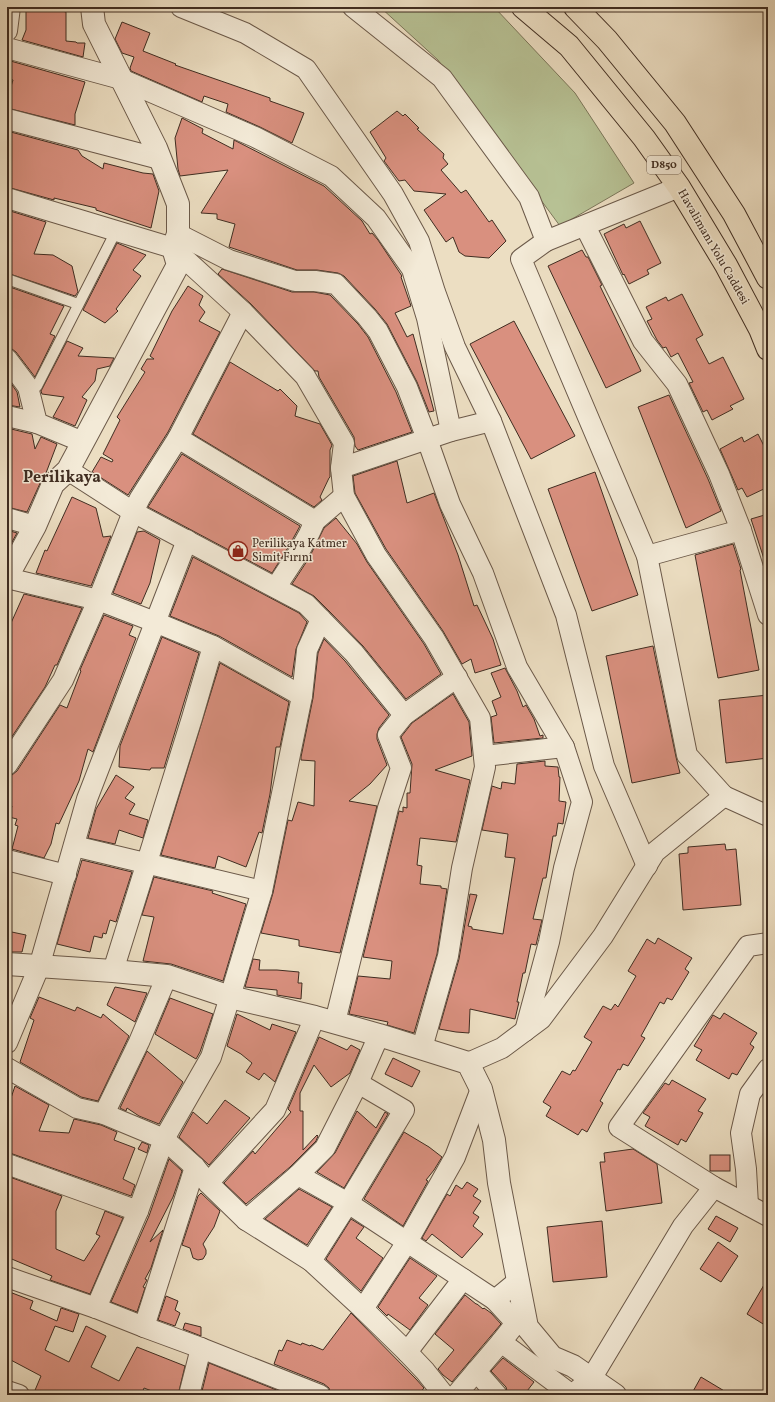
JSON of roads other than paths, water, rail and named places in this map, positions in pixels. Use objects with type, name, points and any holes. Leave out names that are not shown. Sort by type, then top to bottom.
[{"type":"highway","name":"Havalimanı Yolu Caddesi","points":[[523,7],[569,46],[644,138],[679,187],[726,265],[760,329],[768,349]]},
{"type":"highway","name":"D850","points":[[575,7],[607,40],[675,123],[734,214],[768,278]]},
{"type":"street","points":[[92,7],[94,24],[156,148],[178,204],[175,241],[178,265],[68,470],[53,484],[35,526],[7,577],[98,600],[155,622],[213,646],[302,696]]},
{"type":"street","points":[[181,7],[245,33],[306,69],[393,194],[419,241],[435,292],[455,347],[491,422],[566,616],[604,766],[647,866]]},
{"type":"street","points":[[353,7],[442,78],[529,197],[546,241]]},
{"type":"street","points":[[7,31],[9,8]]},
{"type":"street","points":[[7,48],[121,79],[255,137],[331,176],[376,218],[412,269],[427,318],[451,431]]},
{"type":"street","points":[[7,119],[160,160]]},
{"type":"street","points":[[679,187],[546,241],[521,259],[647,556],[687,754],[724,796],[768,816]]},
{"type":"street","points":[[372,214],[393,194]]},
{"type":"street","points":[[7,198],[116,231],[175,241],[295,281],[315,281],[336,284],[378,331],[407,388],[450,504],[483,573],[517,667],[564,747],[582,802],[564,868],[549,942],[525,1031]]},
{"type":"street","points":[[584,226],[643,341],[677,384],[719,474],[741,530],[768,615]]},
{"type":"street","points":[[175,241],[305,376],[344,443],[341,468],[344,496],[376,555],[434,638],[480,718],[485,767],[462,868],[448,956],[422,1048]]},
{"type":"street","points":[[7,765],[63,680],[98,600],[133,512],[140,498],[178,438],[243,312]]},
{"type":"street","points":[[7,359],[28,387],[37,423]]},
{"type":"street","points":[[7,416],[37,423],[83,442]]},
{"type":"street","points":[[341,468],[451,431],[491,422]]},
{"type":"street","points":[[178,438],[315,521]]},
{"type":"street","points":[[68,470],[133,512],[306,604],[354,653],[404,715]]},
{"type":"street","points":[[276,587],[299,552],[315,521],[344,496]]},
{"type":"street","points":[[7,518],[35,526]]},
{"type":"street","points":[[647,556],[741,530]]},
{"type":"street","points":[[7,1043],[39,967],[87,799],[187,540]]},
{"type":"street","points":[[96,1308],[138,1211],[164,1138],[211,1057],[262,891],[302,696],[307,650],[321,619]]},
{"type":"street","points":[[113,971],[213,646]]},
{"type":"street","points":[[208,1183],[275,1110],[325,1020],[401,768],[388,735],[404,715],[457,678]]},
{"type":"street","points":[[484,756],[564,747]]},
{"type":"street","points":[[7,964],[167,976],[230,997],[325,1020],[468,1063],[502,1048],[541,1019],[603,936],[655,852],[724,796]]},
{"type":"street","points":[[74,846],[262,891]]},
{"type":"street","points":[[7,860],[66,875]]},
{"type":"street","points":[[768,943],[748,946],[619,1127],[714,1187],[768,1216]]},
{"type":"street","points":[[104,1114],[139,1042],[167,976]]},
{"type":"street","points":[[246,1220],[298,1175],[325,1148],[358,1083],[379,1035]]},
{"type":"street","points":[[468,1063],[481,1089],[494,1140],[499,1183],[527,1327],[552,1357],[572,1366],[615,1395]]},
{"type":"street","points":[[7,1068],[76,1108],[104,1114],[164,1138],[195,1167],[208,1183],[246,1220],[311,1261],[407,1352],[425,1371],[444,1395]]},
{"type":"street","points":[[748,1205],[746,1169],[741,1133],[750,1094],[768,1069]]},
{"type":"street","points":[[311,1261],[404,1110],[358,1083]]},
{"type":"street","points":[[363,1309],[407,1242],[455,1157],[481,1089]]},
{"type":"street","points":[[7,1164],[138,1211]]},
{"type":"street","points":[[144,1327],[195,1167]]},
{"type":"street","points":[[298,1175],[348,1203],[495,1300],[516,1323],[502,1342],[456,1395]]},
{"type":"street","points":[[502,1342],[572,1395],[591,1379],[683,1226],[714,1187]]},
{"type":"street","points":[[407,1352],[463,1279]]},
{"type":"street","points":[[8,1280],[96,1308],[320,1395]]},
{"type":"street","points":[[495,1300],[518,1281]]},
{"type":"street","points":[[189,1395],[201,1348]]},
{"type":"street","points":[[476,1371],[497,1395]]},
{"type":"street","points":[[7,1391],[19,1395]]},
{"type":"lane","points":[[29,394],[37,386],[116,231]]},
{"type":"lane","points":[[7,279],[78,304]]},
{"type":"place","name":"Perilikaya Katmer Simit Fırını","points":[[238,551]]},
{"type":"district","name":"Perilikaya","points":[[62,478]]}]
